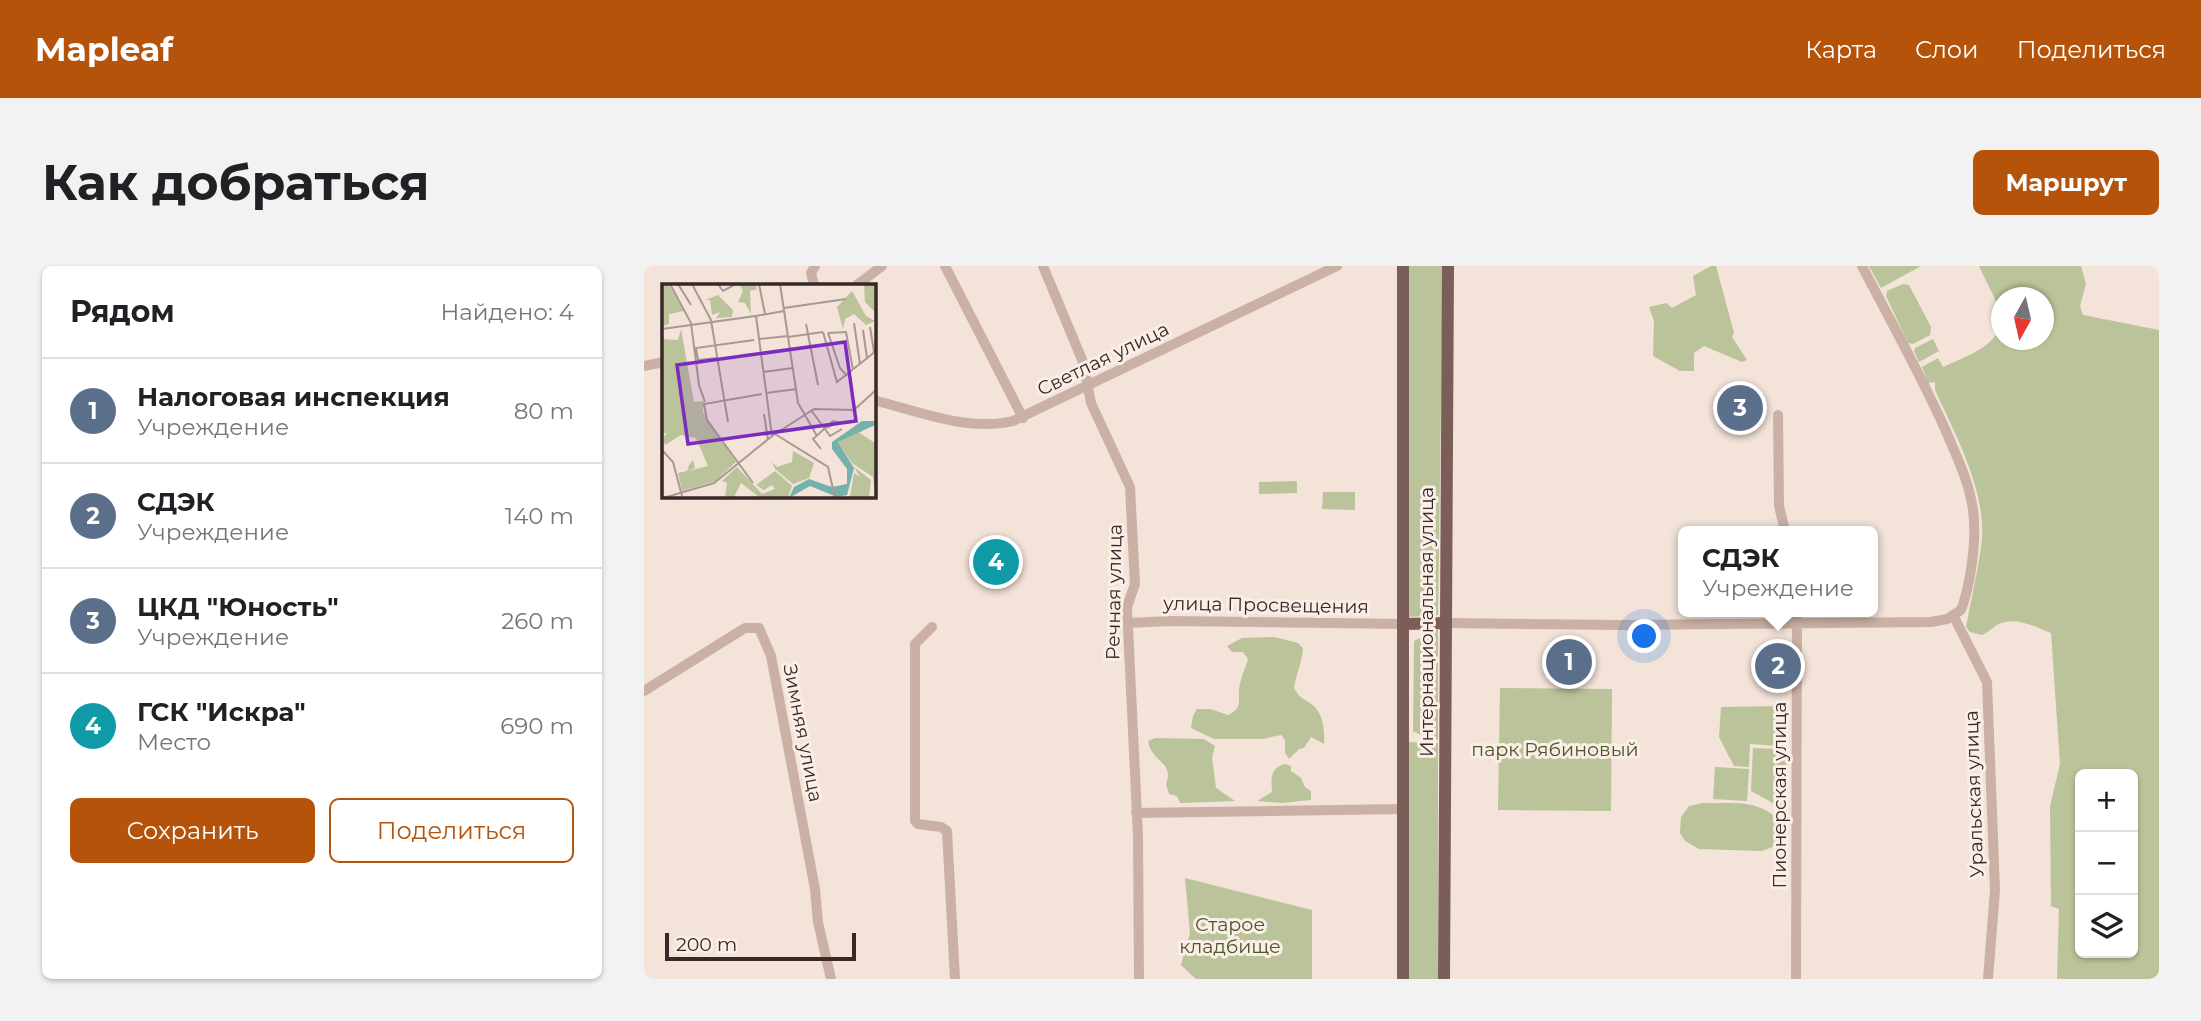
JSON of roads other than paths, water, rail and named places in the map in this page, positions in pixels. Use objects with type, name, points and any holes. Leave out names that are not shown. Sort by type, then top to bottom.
[{"type":"main road","name":"Интернациональная улица","points":[[1403,266],[1403,979]]},
{"type":"main road","name":"Интернациональная улица","points":[[1444,979],[1448,266]]},
{"type":"main road","points":[[1405,624],[1445,623]]},
{"type":"street","points":[[814,284],[811,273],[815,266]]},
{"type":"street","points":[[858,284],[882,266]]},
{"type":"street","points":[[945,266],[1023,418]]},
{"type":"street","name":"Речная улица","points":[[1043,266],[1083,362],[1091,403],[1131,492],[1135,584],[1127,607],[1139,849],[1139,979]]},
{"type":"street","name":"Светлая улица","points":[[875,400],[977,425],[1002,424],[1023,418],[1088,384],[1337,266]]},
{"type":"street","points":[[1445,623],[1623,625],[1796,617],[1931,622],[1947,619],[1957,613],[1966,593],[1974,534],[1973,510],[1966,481],[1938,414],[1862,266]]},
{"type":"street","points":[[644,366],[662,362]]},
{"type":"street","points":[[1778,415],[1779,506],[1784,526]]},
{"type":"street","name":"Уральская улица","points":[[1957,613],[1987,682],[1995,890],[1988,979]]},
{"type":"street","name":"Пионерская улица","points":[[1796,617],[1796,979]]},
{"type":"street","name":"улица Просвещения","points":[[1128,623],[1183,621],[1405,624]]},
{"type":"street","points":[[932,627],[915,644],[915,821],[947,831],[955,979]]},
{"type":"street","name":"Зимняя улица","points":[[644,691],[745,628],[760,628],[771,656],[815,889],[818,922],[831,979]]},
{"type":"street","points":[[1136,813],[1404,809]]},
{"type":"place","name":"ЦКД \"Юность\"","points":[[1740,408]]},
{"type":"place","name":"ГСК \"Искра\"","points":[[996,562]]},
{"type":"place","name":"Налоговая инспекция","points":[[1569,662]]},
{"type":"place","name":"СДЭК","points":[[1778,666]]},
{"type":"park label","name":"парк Рябиновый","points":[[1555,749]]},
{"type":"park label","name":"Старое кладбище","points":[[1230,935]]}]
